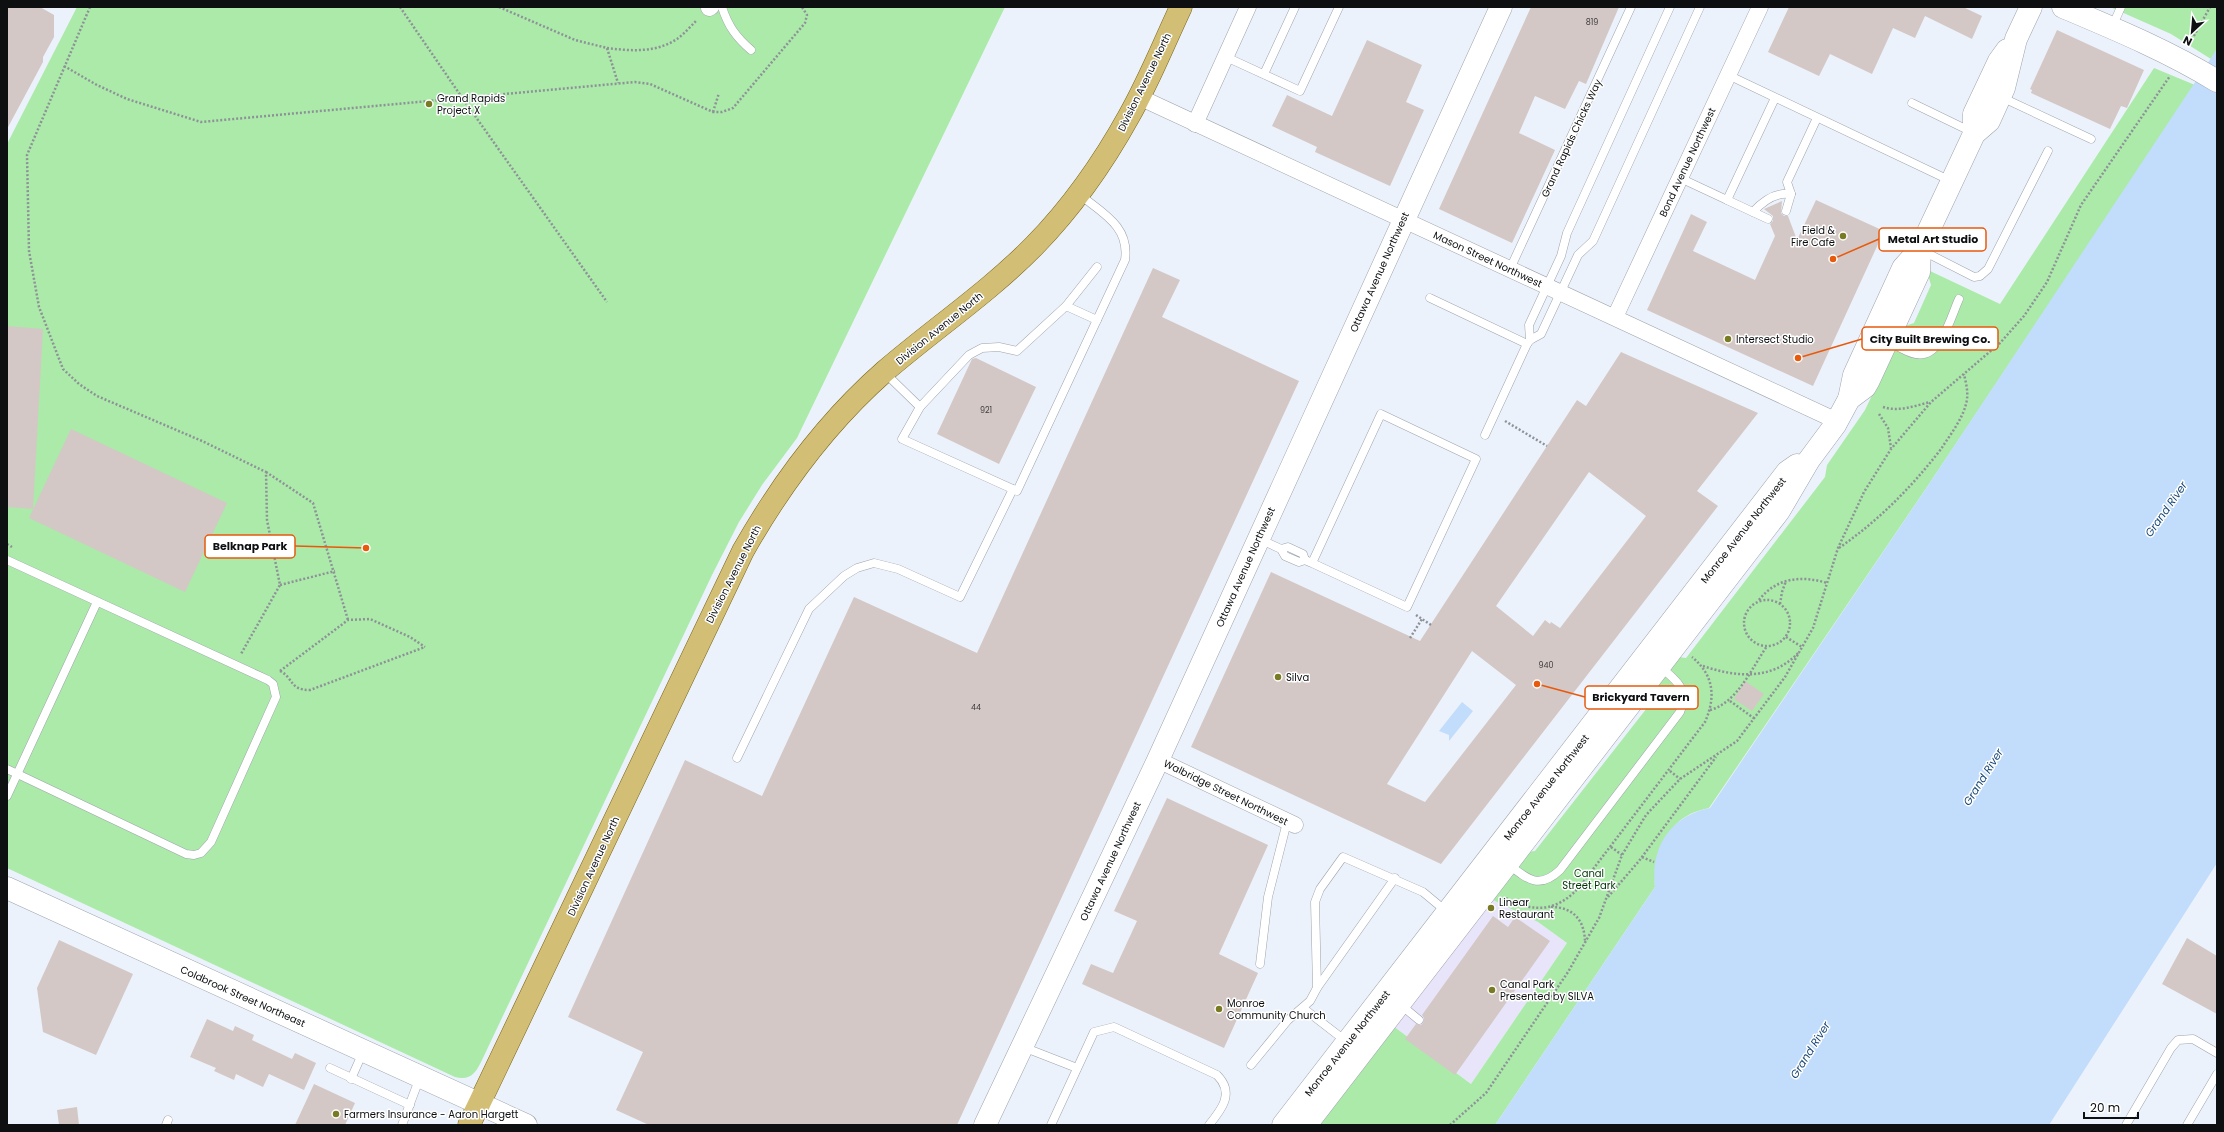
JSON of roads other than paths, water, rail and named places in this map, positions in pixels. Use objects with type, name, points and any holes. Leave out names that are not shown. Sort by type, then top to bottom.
[{"type":"main road","name":"Division Avenue North","points":[[470,1125],[742,551],[774,497],[806,454],[844,411],[884,372],[994,284],[1035,245],[1078,194],[1112,145],[1139,97],[1181,7]]},
{"type":"main road","name":"Ottawa Avenue Northwest","points":[[985,1125],[1158,760],[1403,219],[1501,7]]},
{"type":"main road","name":"Monroe Avenue Northwest","points":[[1974,134],[1974,114],[2001,58],[2016,38],[2031,7]]},
{"type":"main road","points":[[2063,7],[2112,28],[2209,76]]},
{"type":"main road","name":"Monroe Avenue Northwest","points":[[1850,399],[1854,375],[1902,268],[1920,249],[1974,134],[1989,121],[2008,78],[2016,38]]},
{"type":"main road","name":"Monroe Avenue Northwest","points":[[1306,1125],[1395,999],[1501,858],[1719,575],[1784,504],[1813,454],[1837,421],[1850,399],[1867,384],[1918,272],[1920,249]]},
{"type":"main road","name":"Monroe Avenue Northwest","points":[[1283,1125],[1448,912],[1501,858],[1660,666],[1719,575]]},
{"type":"main road","name":"Coldbrook Street Northeast","points":[[7,888],[526,1125]]},
{"type":"street","points":[[1195,124],[1248,7]]},
{"type":"street","name":"Bond Avenue Northwest","points":[[1615,317],[1760,7]]},
{"type":"street","name":"Mason Street Northwest","points":[[1139,97],[1837,421]]},
{"type":"street","name":"Walbridge Street Northwest","points":[[1158,760],[1291,824]]},
{"type":"lane","points":[[714,7],[727,22],[735,36],[751,50]]},
{"type":"lane","points":[[1264,74],[1295,7]]},
{"type":"lane","points":[[1226,57],[1300,91],[1338,7]]},
{"type":"lane","name":"Grand Rapids Chicks Way","points":[[1510,269],[1631,7]]},
{"type":"lane","points":[[1528,342],[1543,331],[1567,233],[1670,7]]},
{"type":"lane","points":[[1485,435],[1528,342],[1529,325],[1578,255],[1593,240],[1700,7]]},
{"type":"lane","points":[[2112,28],[2122,7]]},
{"type":"lane","points":[[1728,76],[1952,181]]},
{"type":"lane","points":[[2000,97],[2091,139]]},
{"type":"lane","points":[[1726,200],[1775,98]]},
{"type":"lane","points":[[1912,103],[1974,134]]},
{"type":"lane","points":[[1786,211],[1791,194],[1787,182],[1816,118]]},
{"type":"lane","points":[[1920,249],[1974,276],[1983,274],[2006,235],[2048,151]]},
{"type":"lane","points":[[1680,178],[1768,219]]},
{"type":"lane","points":[[1753,212],[1760,204],[1781,193],[1791,194]]},
{"type":"lane","points":[[1078,194],[1117,225],[1124,236],[1126,248],[1120,271],[1017,491],[902,440],[920,407],[969,355],[982,348],[999,347],[1017,351],[1066,306],[1097,267]]},
{"type":"lane","points":[[1430,298],[1528,342]]},
{"type":"lane","points":[[1887,341],[1914,354],[1923,355],[1931,351],[1941,339],[1959,299]]},
{"type":"lane","points":[[1066,306],[1097,320]]},
{"type":"lane","points":[[884,372],[920,407]]},
{"type":"lane","points":[[1258,538],[1281,549],[1285,556],[1299,562],[1308,562],[1407,607],[1476,459],[1381,414],[1308,562]]},
{"type":"lane","points":[[737,758],[809,609],[831,586],[856,568],[874,563],[898,569],[960,597],[1013,489]]},
{"type":"lane","points":[[7,560],[268,680],[273,684],[276,691],[273,704],[211,842],[201,853],[194,855],[186,854],[7,769]]},
{"type":"lane","points":[[7,796],[97,602]]},
{"type":"lane","points":[[1501,858],[1523,876],[1538,881],[1551,878],[1560,870],[1680,712],[1683,701],[1681,687],[1675,679],[1660,666]]},
{"type":"lane","points":[[1260,964],[1268,897],[1291,824]]},
{"type":"lane","points":[[1317,988],[1314,908],[1320,890],[1343,857],[1394,878],[1423,892],[1448,912]]},
{"type":"lane","points":[[1251,1065],[1288,1020],[1304,1008],[1310,1001],[1317,988],[1394,878]]},
{"type":"lane","points":[[1409,962],[1394,988],[1395,999],[1419,1020]]},
{"type":"lane","points":[[1304,1008],[1347,1042]]},
{"type":"lane","points":[[1051,1125],[1094,1032],[1114,1027],[1217,1075],[1224,1082],[1226,1097],[1221,1110],[1210,1125]]},
{"type":"lane","points":[[2126,1125],[2171,1048],[2178,1040],[2192,1039],[2217,1053]]},
{"type":"lane","points":[[1022,1047],[1077,1068]]},
{"type":"lane","points":[[351,1079],[364,1051]]},
{"type":"lane","points":[[330,1068],[410,1105]]},
{"type":"lane","points":[[2187,1125],[2217,1074]]},
{"type":"lane","points":[[402,1125],[421,1076]]},
{"type":"water","name":"Grand River","points":[[2217,49],[2217,863],[2049,1125],[1495,1125],[1655,887],[1654,873],[1656,859],[1666,836],[1674,826],[1684,818],[1696,812],[1710,808],[1927,487]]},
{"type":"water","points":[[1462,702],[1473,711],[1449,741],[1449,735],[1439,731]]},
{"type":"place","name":"Grand Rapids Project X","points":[[429,104]]},
{"type":"place","name":"Field & Fire Cafe","points":[[1843,236]]},
{"type":"place","name":"Metal Art Studio","points":[[1833,259]]},
{"type":"place","name":"Intersect Studio","points":[[1728,339]]},
{"type":"place","name":"City Built Brewing Co.","points":[[1798,358]]},
{"type":"place","name":"Belknap Park","points":[[366,548]]},
{"type":"place","name":"Silva","points":[[1278,677]]},
{"type":"place","name":"Brickyard Tavern","points":[[1537,684]]},
{"type":"place","name":"Linear Restaurant","points":[[1491,908]]},
{"type":"place","name":"Canal Park Presented by SILVA","points":[[1492,990]]},
{"type":"place","name":"Monroe Community Church","points":[[1219,1009]]},
{"type":"place","name":"Farmers Insurance - Aaron Hargett","points":[[336,1114]]},
{"type":"park label","name":"Canal Street Park","points":[[1589,878]]}]
